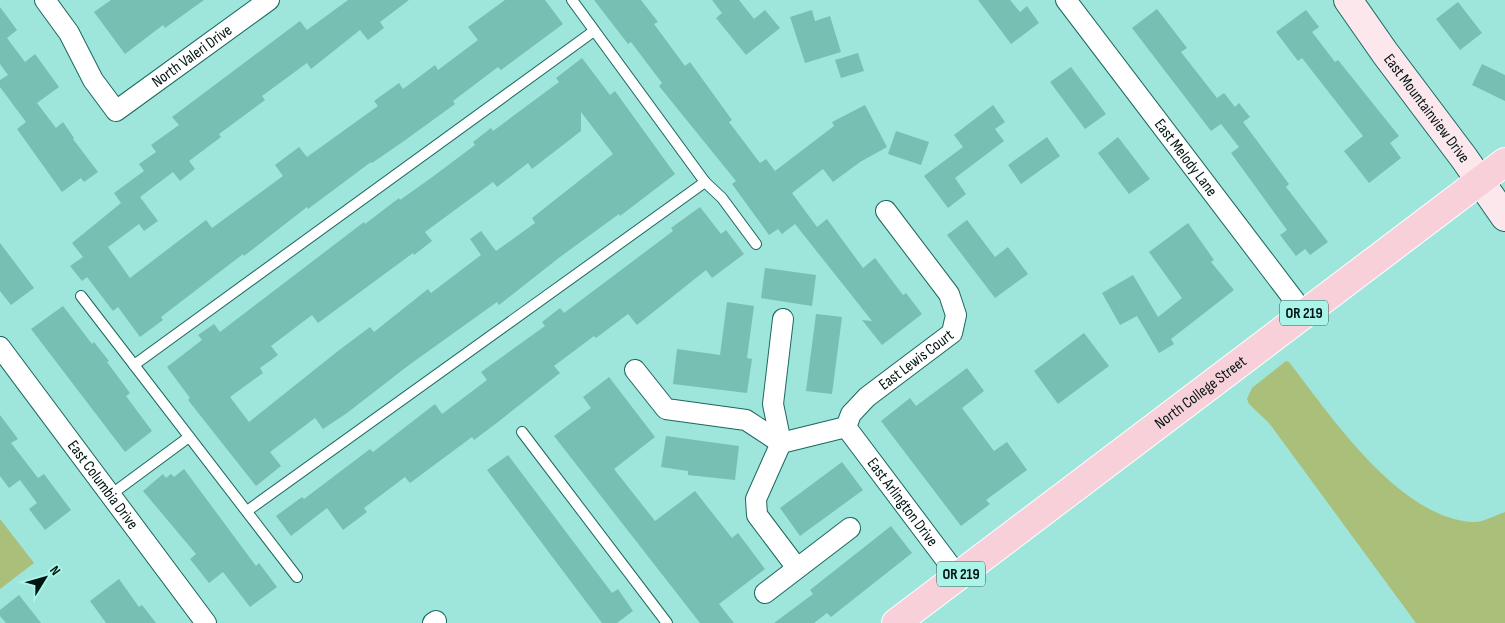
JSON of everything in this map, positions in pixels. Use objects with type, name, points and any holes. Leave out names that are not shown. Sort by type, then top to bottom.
[{"type":"main road","name":"North College Street","points":[[896,623],[1505,162]]},
{"type":"street","name":"North Valeri Drive","points":[[45,0],[69,33],[92,80],[116,111],[269,0]]},
{"type":"street","name":"East Melody Lane","points":[[1066,0],[1304,313]]},
{"type":"street","name":"East Mountainview Drive","points":[[1348,0],[1505,217]]},
{"type":"street","name":"East Lewis Court","points":[[846,427],[851,414],[867,397],[952,333],[956,315],[949,294],[886,211]]},
{"type":"street","points":[[783,318],[773,404],[781,443],[756,500],[757,515],[797,568]]},
{"type":"street","name":"East Columbia Drive","points":[[0,347],[109,496],[206,623]]},
{"type":"street","points":[[635,370],[666,409],[746,420],[781,443],[846,427]]},
{"type":"street","name":"East Arlington Drive","points":[[846,427],[958,576]]},
{"type":"street","points":[[765,593],[850,528]]},
{"type":"lane","points":[[572,0],[705,182],[722,198],[756,244]]},
{"type":"lane","points":[[134,365],[594,31]]},
{"type":"lane","points":[[247,511],[705,182]]},
{"type":"lane","points":[[81,296],[297,577]]},
{"type":"lane","points":[[522,432],[668,623]]},
{"type":"lane","points":[[109,496],[189,437]]},
{"type":"green space","points":[[1286,361],[1289,362],[1368,460],[1393,483],[1418,502],[1445,516],[1472,522],[1484,520],[1505,512],[1505,623],[1416,623],[1269,423],[1249,404],[1247,399],[1252,388]]},
{"type":"green space","points":[[0,519],[34,563],[0,589]]},
{"type":"building","points":[[111,0],[204,0],[165,28],[163,25],[125,54],[94,12]]},
{"type":"building","points":[[348,0],[409,0],[380,22],[384,28],[368,40],[360,30],[311,69],[307,63],[262,96],[265,100],[219,134],[221,137],[189,161],[195,169],[180,181],[173,172],[140,197],[158,221],[144,231],[139,224],[108,247],[130,278],[206,220],[212,228],[283,176],[275,165],[299,147],[307,157],[378,106],[374,101],[399,83],[403,89],[435,65],[438,70],[478,40],[468,27],[505,0],[545,0],[563,24],[501,70],[498,67],[453,101],[455,104],[371,162],[308,209],[307,207],[244,256],[243,254],[161,317],[163,320],[140,337],[118,307],[113,311],[87,277],[82,281],[70,266],[83,257],[72,243],[121,203],[114,193],[144,171],[139,164],[156,152],[151,145],[179,125],[172,117],[300,21],[307,30]]},
{"type":"building","points":[[594,0],[641,0],[658,22],[654,24],[685,66],[690,62],[732,120],[729,122],[760,163],[766,159],[775,171],[834,126],[832,122],[865,105],[887,147],[860,162],[833,182],[823,169],[792,193],[817,227],[827,219],[863,268],[875,258],[903,295],[906,293],[922,314],[882,345],[862,320],[872,321],[795,224],[782,234],[778,229],[769,235],[732,184],[736,181],[659,86],[662,83],[631,42],[628,44]]},
{"type":"building","points":[[712,0],[739,0],[754,19],[765,10],[780,28],[746,55],[716,18],[722,13]]},
{"type":"building","points":[[978,0],[1010,0],[1020,12],[1027,6],[1039,23],[1011,44]]},
{"type":"building","points":[[1458,2],[1482,33],[1460,50],[1436,19]]},
{"type":"building","points":[[0,7],[17,30],[7,38],[25,62],[35,54],[59,87],[37,103],[56,128],[63,122],[73,139],[98,172],[84,182],[81,178],[62,192],[17,129],[26,122],[0,87],[0,80],[8,75],[0,64]]},
{"type":"building","points":[[1157,9],[1187,48],[1181,52],[1217,98],[1224,93],[1235,107],[1239,103],[1250,117],[1243,122],[1289,184],[1286,187],[1328,242],[1310,255],[1305,249],[1296,256],[1280,235],[1287,230],[1231,153],[1239,147],[1221,124],[1211,131],[1132,28]]},
{"type":"building","points":[[812,10],[815,21],[830,16],[841,52],[805,63],[790,17]]},
{"type":"building","points":[[1306,10],[1319,27],[1312,32],[1335,62],[1338,60],[1399,136],[1390,143],[1401,158],[1369,183],[1344,151],[1363,136],[1302,58],[1298,61],[1276,32]]},
{"type":"building","points":[[858,53],[864,71],[841,78],[835,60]]},
{"type":"building","points":[[582,58],[610,95],[615,91],[675,174],[620,216],[619,214],[560,257],[499,305],[497,302],[409,365],[347,413],[323,429],[315,418],[270,452],[281,466],[256,486],[188,400],[190,398],[167,367],[202,340],[198,335],[214,324],[220,332],[364,222],[365,224],[399,198],[400,200],[475,145],[473,142],[491,128],[493,131],[559,82],[556,78]],"holes":[[[581,112],[613,154],[532,218],[535,223],[496,251],[481,231],[470,239],[481,255],[431,293],[428,289],[374,332],[370,327],[249,422],[230,397],[263,373],[260,368],[278,355],[271,346],[312,315],[318,323],[413,253],[414,255],[432,241],[425,232],[493,182],[497,187],[528,163],[532,169],[581,131]]]},
{"type":"building","points":[[1482,64],[1505,75],[1505,101],[1472,85]]},
{"type":"building","points":[[1071,67],[1106,114],[1085,129],[1050,82]]},
{"type":"building","points":[[993,105],[1005,122],[995,129],[1004,141],[955,178],[966,194],[948,208],[924,176],[963,147],[954,135]]},
{"type":"building","points":[[896,131],[929,142],[921,165],[888,154]]},
{"type":"building","points":[[1047,137],[1060,156],[1021,184],[1008,165]]},
{"type":"building","points":[[1118,137],[1150,179],[1129,194],[1098,153]]},
{"type":"building","points":[[700,207],[721,234],[726,230],[744,254],[712,278],[706,270],[637,325],[628,314],[596,338],[594,336],[554,366],[560,373],[498,422],[474,440],[472,437],[410,483],[405,477],[364,508],[367,512],[343,530],[327,508],[291,536],[276,516],[302,497],[304,499],[370,449],[373,452],[435,404],[442,414],[487,380],[481,372],[545,326],[542,322],[560,308],[564,313],[673,231],[671,228]]},
{"type":"building","points":[[967,220],[995,257],[1008,247],[1028,274],[995,298],[947,235]]},
{"type":"building","points":[[1188,223],[1214,260],[1211,262],[1234,290],[1171,339],[1174,344],[1159,353],[1137,316],[1120,325],[1102,293],[1133,275],[1158,317],[1182,298],[1149,252]]},
{"type":"building","points":[[0,243],[34,288],[11,305],[0,291]]},
{"type":"building","points":[[765,268],[816,275],[812,306],[761,298]]},
{"type":"building","points":[[727,302],[754,306],[747,358],[752,359],[747,393],[673,384],[677,349],[720,355]]},
{"type":"building","points":[[63,306],[92,344],[94,342],[109,361],[107,362],[130,393],[126,396],[152,431],[125,452],[31,329]]},
{"type":"building","points":[[816,314],[842,317],[832,394],[806,391]]},
{"type":"building","points":[[1084,333],[1109,366],[1058,404],[1034,371]]},
{"type":"building","points":[[967,368],[984,391],[962,408],[994,451],[1007,442],[1027,470],[986,500],[990,504],[961,526],[881,421],[910,398],[916,406]]},
{"type":"building","points":[[609,377],[655,437],[614,469],[655,521],[695,491],[732,538],[738,533],[765,569],[719,604],[734,623],[700,623],[554,436],[591,408],[583,397]]},
{"type":"building","points":[[0,415],[18,439],[11,443],[38,478],[44,474],[71,510],[45,530],[29,509],[37,503],[20,480],[9,488],[0,476]]},
{"type":"building","points":[[666,436],[739,446],[735,480],[688,475],[688,471],[661,467]]},
{"type":"building","points":[[508,455],[612,593],[618,589],[633,611],[617,623],[602,623],[487,470]]},
{"type":"building","points":[[842,462],[863,490],[800,536],[780,508]]},
{"type":"building","points":[[184,469],[256,566],[259,563],[277,587],[250,607],[223,572],[209,583],[190,559],[196,554],[143,491],[163,474],[166,478],[171,474],[174,477]]},
{"type":"building","points":[[891,526],[912,553],[831,617],[827,613],[814,623],[774,623],[813,594],[810,590]]},
{"type":"building","points":[[119,579],[139,607],[142,605],[156,623],[106,623],[90,601]]},
{"type":"building","points":[[19,595],[41,623],[6,623],[0,616],[0,610]]}]
